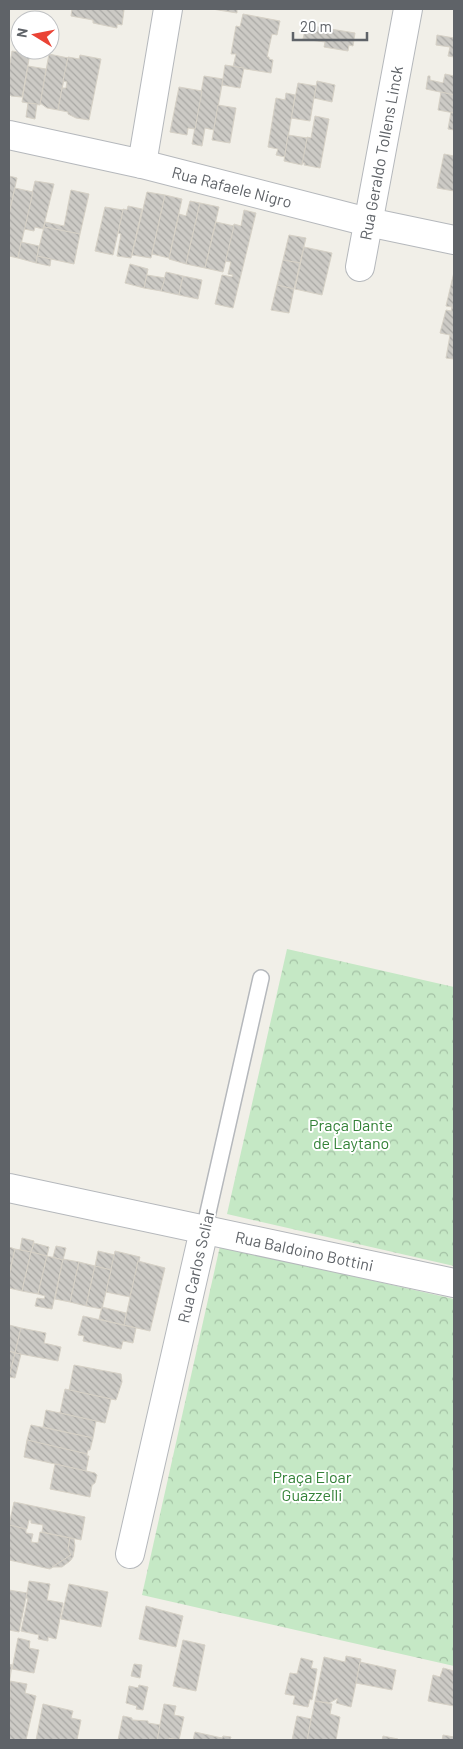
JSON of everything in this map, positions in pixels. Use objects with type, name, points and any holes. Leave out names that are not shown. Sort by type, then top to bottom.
[{"type":"street","points":[[142,164],[168,9]]},
{"type":"street","name":"Rua Geraldo Tollens Linck","points":[[360,267],[408,9]]},
{"type":"street","name":"Rua Rafaele Nigro","points":[[9,135],[142,164],[368,222],[454,240]]},
{"type":"street","name":"Rua Baldoino Bottini","points":[[9,1188],[454,1283]]},
{"type":"street","name":"Rua Carlos Scliar","points":[[130,1554],[204,1230]]},
{"type":"lane","name":"Rua Carlos Scliar","points":[[204,1230],[261,978]]},
{"type":"green space","name":"Praça Dante de Laytano","points":[[287,949],[454,987],[454,1266],[227,1214]]},
{"type":"green space","name":"Praça Eloar Guazzelli","points":[[220,1246],[454,1299],[454,1666],[142,1595]]},
{"type":"building","points":[[72,9],[124,10],[122,25],[117,24],[117,28],[93,23],[93,20],[71,16]]},
{"type":"building","points":[[212,9],[237,9],[237,13]]},
{"type":"building","points":[[243,14],[280,21],[277,35],[272,34],[267,57],[273,60],[271,73],[233,67],[236,54],[231,54],[236,26],[240,27]]},
{"type":"building","points":[[306,25],[355,33],[353,46],[349,45],[348,51],[324,47],[325,42],[303,39]]},
{"type":"building","points":[[437,35],[454,38],[454,57],[448,56],[450,47],[436,45]]},
{"type":"building","points":[[80,55],[101,59],[89,120],[76,118],[68,114],[68,112],[58,110],[62,88],[66,88],[67,82],[63,81],[68,57],[79,59]]},
{"type":"building","points":[[60,56],[68,58],[58,110],[47,108],[40,103],[48,60],[60,60]]},
{"type":"building","points":[[11,60],[29,60],[22,97],[9,94]]},
{"type":"building","points":[[225,65],[244,68],[240,88],[222,85]]},
{"type":"building","points":[[28,66],[46,69],[40,105],[22,102]]},
{"type":"building","points":[[445,74],[454,76],[454,95],[426,89],[428,76],[430,76],[430,80],[443,83]]},
{"type":"building","points":[[204,76],[223,79],[214,130],[205,128],[202,146],[192,144]]},
{"type":"building","points":[[317,81],[335,85],[332,102],[314,98]]},
{"type":"building","points":[[298,83],[316,86],[310,121],[291,118]]},
{"type":"building","points":[[179,87],[202,91],[195,129],[188,128],[187,135],[170,132]]},
{"type":"building","points":[[441,92],[454,95],[454,113],[438,110]]},
{"type":"building","points":[[286,93],[295,95],[285,157],[276,155],[278,149],[268,147],[276,98],[285,100]]},
{"type":"building","points":[[28,103],[37,104],[35,119],[26,117]]},
{"type":"building","points":[[218,105],[236,108],[230,143],[212,140]]},
{"type":"building","points":[[451,112],[454,113],[454,130],[448,129]]},
{"type":"building","points":[[315,116],[329,119],[320,168],[302,163],[307,137],[311,138]]},
{"type":"building","points":[[288,135],[307,138],[302,165],[284,161]]},
{"type":"building","points":[[444,154],[454,156],[454,191],[437,188]]},
{"type":"building","points":[[9,176],[17,178],[9,214]]},
{"type":"building","points":[[35,181],[54,184],[43,229],[35,227],[34,231],[24,229]]},
{"type":"building","points":[[15,188],[33,192],[18,258],[9,256],[9,214]]},
{"type":"building","points":[[71,190],[89,194],[80,234],[44,227],[45,222],[64,226]]},
{"type":"building","points":[[147,192],[165,195],[151,258],[132,255]]},
{"type":"building","points":[[165,195],[182,199],[169,258],[152,254]]},
{"type":"building","points":[[190,201],[200,203],[186,264],[169,259],[179,214],[186,216]]},
{"type":"building","points":[[200,203],[219,207],[205,268],[186,264]]},
{"type":"building","points":[[128,206],[142,209],[131,258],[117,256],[121,234],[118,233],[123,209],[127,210]]},
{"type":"building","points":[[105,207],[123,210],[113,255],[95,251]]},
{"type":"building","points":[[244,210],[256,213],[233,308],[215,304],[222,275],[232,277],[233,275],[228,274],[231,262],[225,261],[234,224],[241,226]]},
{"type":"building","points":[[216,222],[234,226],[223,272],[205,268]]},
{"type":"building","points":[[44,227],[80,234],[74,264],[37,256]]},
{"type":"building","points":[[289,235],[306,238],[300,263],[283,260]]},
{"type":"building","points":[[21,242],[39,246],[36,263],[18,258]]},
{"type":"building","points":[[304,247],[332,253],[322,295],[295,289]]},
{"type":"building","points":[[37,256],[51,259],[50,266],[36,263]]},
{"type":"building","points":[[283,260],[300,263],[294,289],[277,285]]},
{"type":"building","points":[[130,264],[148,269],[144,288],[125,283]]},
{"type":"building","points":[[166,272],[183,276],[179,295],[161,291]]},
{"type":"building","points":[[454,272],[454,359],[446,358],[450,335],[440,333],[446,310],[451,311],[452,307],[446,306]]},
{"type":"building","points":[[147,275],[165,278],[161,291],[144,288]]},
{"type":"building","points":[[183,276],[202,280],[198,299],[179,295]]},
{"type":"building","points":[[277,285],[294,289],[289,313],[271,310]]},
{"type":"building","points":[[22,1238],[34,1241],[31,1252],[20,1250]]},
{"type":"building","points":[[34,1243],[49,1247],[47,1256],[31,1252]]},
{"type":"building","points":[[56,1246],[66,1248],[63,1260],[53,1257]]},
{"type":"building","points":[[9,1247],[15,1249],[9,1276]]},
{"type":"building","points":[[15,1249],[31,1252],[22,1291],[9,1288],[9,1276]]},
{"type":"building","points":[[98,1251],[115,1255],[111,1270],[95,1266]]},
{"type":"building","points":[[115,1251],[140,1257],[130,1297],[106,1292]]},
{"type":"building","points":[[31,1252],[47,1256],[38,1294],[22,1291]]},
{"type":"building","points":[[47,1256],[63,1260],[52,1309],[35,1306],[37,1298],[44,1299],[45,1296],[38,1294]]},
{"type":"building","points":[[63,1259],[79,1262],[70,1302],[55,1299]]},
{"type":"building","points":[[138,1261],[165,1268],[150,1331],[124,1325]]},
{"type":"building","points":[[79,1262],[95,1266],[86,1306],[70,1302]]},
{"type":"building","points":[[95,1266],[111,1270],[102,1309],[86,1306]]},
{"type":"building","points":[[102,1307],[126,1313],[124,1325],[99,1319]]},
{"type":"building","points":[[83,1316],[136,1328],[133,1343],[123,1341],[121,1349],[83,1341],[84,1336],[78,1335]]},
{"type":"building","points":[[9,1325],[21,1328],[15,1353],[9,1351]]},
{"type":"building","points":[[21,1328],[46,1333],[44,1343],[61,1347],[58,1361],[15,1353]]},
{"type":"building","points":[[9,1351],[15,1353],[9,1380]]},
{"type":"building","points":[[15,1353],[21,1354],[15,1378],[9,1377]]},
{"type":"building","points":[[74,1365],[121,1374],[122,1382],[116,1400],[69,1390]]},
{"type":"building","points":[[65,1389],[111,1399],[105,1423],[60,1413]]},
{"type":"building","points":[[46,1410],[96,1421],[93,1438],[43,1427]]},
{"type":"building","points":[[31,1425],[93,1438],[90,1450],[88,1450],[87,1454],[27,1440]]},
{"type":"building","points":[[27,1440],[87,1454],[89,1456],[86,1471],[24,1457]]},
{"type":"building","points":[[55,1464],[95,1473],[97,1475],[95,1483],[92,1485],[90,1497],[50,1489]]},
{"type":"building","points":[[14,1502],[85,1517],[81,1540],[42,1532],[43,1525],[31,1523],[31,1520],[29,1520],[27,1529],[9,1525]]},
{"type":"building","points":[[9,1525],[26,1529],[26,1533],[33,1534],[31,1542],[38,1543],[40,1532],[70,1538],[68,1549],[71,1555],[50,1569],[9,1560]]},
{"type":"building","points":[[70,1538],[74,1539],[73,1557],[62,1567],[52,1567],[71,1555],[68,1549]]},
{"type":"building","points":[[29,1581],[50,1584],[47,1600],[63,1603],[56,1639],[48,1637],[48,1641],[38,1639],[39,1635],[21,1631],[28,1598],[26,1598]]},
{"type":"building","points":[[69,1584],[108,1592],[101,1627],[61,1619]]},
{"type":"building","points":[[9,1590],[27,1593],[19,1632],[9,1630]]},
{"type":"building","points":[[146,1606],[183,1616],[176,1647],[139,1639]]},
{"type":"building","points":[[18,1638],[30,1641],[29,1648],[39,1650],[34,1673],[12,1669]]},
{"type":"building","points":[[183,1640],[205,1645],[196,1691],[173,1686]]},
{"type":"building","points":[[346,1656],[361,1659],[351,1707],[336,1703],[338,1698],[329,1703],[315,1701],[324,1657],[345,1662]]},
{"type":"building","points":[[301,1658],[313,1661],[311,1668],[317,1669],[312,1700],[310,1699],[308,1707],[293,1704],[295,1696],[285,1694],[290,1673],[297,1674]]},
{"type":"building","points":[[360,1662],[396,1670],[392,1690],[356,1683]]},
{"type":"building","points":[[9,1664],[12,1665],[9,1685]]},
{"type":"building","points":[[134,1664],[142,1665],[140,1678],[131,1676]]},
{"type":"building","points":[[443,1668],[454,1671],[454,1706],[428,1701],[433,1675],[440,1677]]},
{"type":"building","points":[[10,1681],[27,1684],[25,1693],[36,1696],[26,1740],[9,1740]]},
{"type":"building","points":[[139,1685],[148,1687],[143,1710],[136,1709],[137,1706],[126,1703],[129,1686],[138,1688]]},
{"type":"building","points":[[315,1701],[332,1704],[330,1714],[340,1717],[336,1740],[307,1740]]},
{"type":"building","points":[[43,1704],[73,1711],[71,1718],[81,1720],[77,1740],[36,1740]]},
{"type":"building","points":[[164,1704],[176,1706],[174,1715],[184,1717],[179,1740],[169,1738],[169,1740],[157,1740]]},
{"type":"building","points":[[123,1716],[132,1718],[132,1720],[148,1721],[148,1723],[160,1725],[157,1740],[118,1740]]},
{"type":"building","points":[[297,1716],[311,1719],[307,1740],[292,1740]]},
{"type":"building","points":[[195,1732],[222,1738],[223,1736],[231,1737],[230,1740],[193,1740]]},
{"type":"building","points":[[443,1735],[454,1737],[454,1740],[442,1740]]},
{"type":"building","points":[[383,1736],[398,1739],[398,1740],[382,1740]]}]
